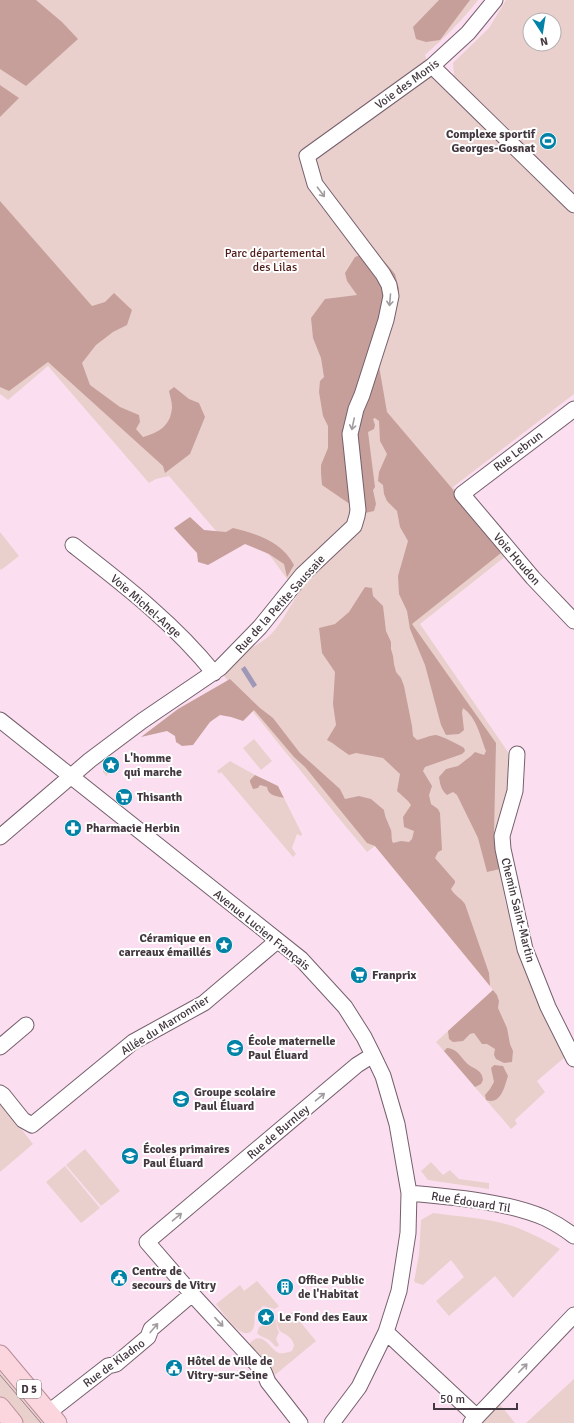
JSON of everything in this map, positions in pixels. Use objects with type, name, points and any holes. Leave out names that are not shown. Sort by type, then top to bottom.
[{"type":"main road","name":"D 5","points":[[0,1355],[53,1418]]},
{"type":"main road","points":[[0,1407],[13,1423]]},
{"type":"street","name":"Voie des Monis","points":[[307,156],[432,66],[468,33],[495,0]]},
{"type":"street","points":[[432,66],[574,205]]},
{"type":"street","name":"Rue de la Petite Saussaie","points":[[0,837],[70,776],[142,721],[214,673],[260,628],[302,575],[354,526],[357,516],[350,434],[356,409],[362,395],[386,320],[391,296],[389,285],[383,274],[315,184],[307,156]]},
{"type":"street","name":"Rue Lebrun","points":[[462,494],[574,409]]},
{"type":"street","name":"Voie Houdon","points":[[462,494],[532,578],[574,621]]},
{"type":"street","name":"Voie Michel-Ange","points":[[72,545],[160,616],[200,655],[214,673]]},
{"type":"street","name":"Avenue Lucien Français","points":[[0,720],[301,959],[344,1007],[364,1037],[383,1076],[397,1124],[409,1193],[408,1233],[399,1291],[386,1332],[359,1387],[332,1423]]},
{"type":"street","name":"Chemin Saint-Martin","points":[[517,754],[515,791],[502,836],[503,849],[525,948],[548,1007],[574,1059]]},
{"type":"street","name":"Allée du Marronnier","points":[[0,1094],[24,1120],[32,1125],[133,1042],[204,1003],[277,941]]},
{"type":"street","points":[[0,1047],[26,1025]]},
{"type":"street","name":"Rue de Burnley","points":[[192,1294],[147,1242],[358,1065],[373,1055]]},
{"type":"street","name":"Rue Édouard Til","points":[[409,1193],[492,1203],[520,1210],[545,1218],[574,1236]]},
{"type":"street","points":[[192,1294],[264,1372],[268,1382],[300,1423]]},
{"type":"street","name":"Rue de Kladno","points":[[53,1418],[108,1366],[116,1364],[148,1337],[151,1329],[192,1294]]},
{"type":"street","points":[[386,1332],[474,1420],[574,1315]]},
{"type":"green space","name":"Parc départemental des Lilas","points":[[0,0],[478,0],[453,29],[425,55],[433,78],[574,215],[574,394],[453,487],[504,549],[506,556],[420,624],[508,752],[510,790],[496,833],[505,901],[518,948],[565,1057],[537,1081],[545,1092],[515,1120],[517,1124],[511,1129],[436,1042],[493,990],[375,846],[367,852],[220,671],[232,661],[268,637],[280,623],[298,594],[271,557],[257,543],[222,538],[169,476],[156,479],[149,483],[48,366],[8,400],[0,394]]},
{"type":"green space","name":"Complexe sportif Georges-Gosnat","points":[[506,0],[574,0],[574,192],[454,76],[453,63],[489,28]]},
{"type":"green space","points":[[0,532],[19,556],[1,570],[0,568]]},
{"type":"green space","points":[[254,739],[272,761],[261,770],[243,748]]},
{"type":"green space","points":[[114,760],[118,765],[106,776],[103,772],[103,768]]},
{"type":"green space","points":[[230,761],[255,775],[250,780],[258,788],[260,784],[267,787],[271,793],[276,796],[284,798],[302,834],[301,836],[297,834],[292,848],[296,854],[293,857],[221,772],[219,774],[217,771]]},
{"type":"green space","points":[[0,1102],[33,1144],[0,1172]]},
{"type":"green space","points":[[85,1149],[120,1191],[101,1206],[66,1165]]},
{"type":"green space","points":[[431,1162],[443,1175],[450,1170],[459,1179],[489,1183],[489,1189],[428,1180],[421,1171]]},
{"type":"green space","points":[[65,1166],[100,1208],[81,1223],[46,1182]]},
{"type":"green space","points":[[433,1213],[498,1222],[518,1228],[560,1249],[513,1298],[495,1276],[449,1316],[436,1301],[464,1277],[451,1260],[423,1285],[414,1282],[419,1254],[421,1220]]},
{"type":"green space","points":[[257,1281],[279,1306],[275,1309],[263,1306],[256,1311],[253,1329],[249,1333],[244,1333],[233,1325],[216,1304],[240,1285],[244,1291]]},
{"type":"green space","points":[[264,1311],[267,1311],[271,1316],[271,1320],[268,1323],[261,1322],[259,1317]]},
{"type":"green space","points":[[292,1312],[316,1341],[275,1375],[250,1346],[250,1343],[259,1338],[263,1339],[279,1353],[292,1351],[294,1345],[292,1340],[280,1331],[277,1322],[279,1317],[281,1316],[284,1319]]},
{"type":"green space","points":[[274,1319],[276,1320],[279,1332],[276,1339],[279,1345],[277,1347],[257,1333],[259,1327],[271,1324]]},
{"type":"green space","points":[[0,1364],[50,1423],[19,1423],[0,1400]]},
{"type":"green space","points":[[574,1379],[574,1423],[526,1423]]},
{"type":"green space","points":[[498,1402],[515,1423],[477,1423]]},
{"type":"shaded area","points":[[0,0],[36,0],[62,22],[78,39],[26,86],[0,69]]},
{"type":"shaded area","points":[[439,0],[470,0],[440,40],[426,42],[416,39],[413,27]]},
{"type":"shaded area","points":[[0,85],[19,98],[0,117]]},
{"type":"shaded area","points":[[0,201],[92,306],[105,302],[114,293],[132,310],[127,325],[113,332],[96,345],[82,363],[90,385],[120,407],[139,415],[140,422],[136,429],[143,437],[159,431],[166,424],[171,414],[172,407],[169,391],[174,387],[189,399],[199,403],[205,417],[190,454],[165,473],[163,466],[48,362],[9,391],[0,387]]},
{"type":"shaded area","points":[[369,252],[384,261],[395,274],[399,289],[397,304],[379,366],[387,412],[450,486],[501,553],[412,624],[496,743],[494,835],[500,869],[487,872],[478,838],[457,795],[453,792],[447,795],[443,791],[439,777],[446,769],[458,766],[475,752],[484,755],[486,751],[475,722],[463,708],[464,730],[459,734],[446,735],[441,725],[425,665],[410,629],[407,611],[399,594],[398,576],[408,541],[400,527],[397,511],[387,501],[384,494],[383,485],[378,481],[379,472],[387,454],[380,441],[379,421],[375,418],[373,419],[375,425],[374,429],[368,432],[375,487],[373,490],[376,504],[374,511],[365,513],[357,509],[322,485],[321,465],[328,448],[328,426],[323,416],[319,392],[320,381],[324,377],[321,358],[313,338],[311,318],[325,299],[357,295],[347,281],[345,273],[355,257]]},
{"type":"shaded area","points":[[190,517],[204,530],[226,532],[233,528],[260,536],[283,550],[294,565],[287,577],[284,564],[269,554],[245,544],[208,565],[198,562],[197,553],[174,528]]},
{"type":"shaded area","points":[[365,587],[372,588],[373,596],[383,606],[386,631],[391,642],[396,672],[401,678],[404,686],[413,736],[417,740],[436,735],[461,746],[465,751],[462,754],[425,767],[423,771],[432,786],[429,795],[431,804],[438,809],[440,813],[442,850],[438,852],[435,858],[455,881],[451,889],[465,904],[489,973],[490,986],[375,846],[367,843],[305,767],[294,757],[254,710],[243,721],[220,715],[210,722],[193,745],[182,746],[176,742],[175,736],[167,731],[141,737],[178,709],[230,679],[260,708],[273,718],[300,753],[340,789],[345,799],[359,796],[371,799],[384,810],[391,830],[393,843],[401,841],[409,842],[412,839],[414,831],[404,827],[403,817],[411,805],[397,791],[400,774],[383,758],[356,753],[349,755],[327,740],[336,725],[333,704],[335,672],[322,653],[319,628],[335,624],[349,612]]},
{"type":"shaded area","points":[[245,666],[257,685],[253,688],[241,669]]},
{"type":"shaded area","points":[[255,775],[278,786],[284,798],[271,794],[267,787],[260,785],[258,788],[253,789],[250,780]]},
{"type":"shaded area","points":[[493,990],[497,995],[499,1001],[498,1008],[507,1028],[513,1051],[512,1062],[504,1063],[496,1059],[494,1055],[495,1049],[487,1044],[482,1044],[474,1033],[470,1034],[463,1041],[453,1042],[449,1039],[448,1031]]},
{"type":"shaded area","points":[[447,1048],[457,1052],[466,1063],[480,1072],[483,1080],[481,1084],[475,1087],[444,1051]]},
{"type":"shaded area","points":[[494,1065],[503,1066],[508,1076],[502,1094],[495,1100],[491,1101],[486,1100],[485,1095],[494,1082],[491,1068]]},
{"type":"tram line","points":[[0,1375],[41,1423]]},
{"type":"place","name":"Complexe sportif Georges-Gosnat","points":[[548,141]]},
{"type":"place","name":"L'homme qui marche","points":[[111,765]]},
{"type":"place","name":"Thisanth","points":[[124,797]]},
{"type":"place","name":"Pharmacie Herbin","points":[[73,828]]},
{"type":"place","name":"Céramique en carreaux émaillés","points":[[224,945]]},
{"type":"place","name":"Franprix","points":[[359,975]]},
{"type":"place","name":"École maternelle Paul Éluard","points":[[235,1048]]},
{"type":"place","name":"Groupe scolaire Paul Éluard","points":[[181,1099]]},
{"type":"place","name":"Écoles primaires Paul Éluard","points":[[130,1156]]},
{"type":"place","name":"Centre de secours de Vitry","points":[[119,1278]]},
{"type":"place","name":"Office Public de l'Habitat","points":[[285,1287]]},
{"type":"place","name":"Le Fond des Eaux","points":[[266,1317]]},
{"type":"place","name":"Hôtel de Ville de Vitry-sur-Seine","points":[[174,1368]]}]
